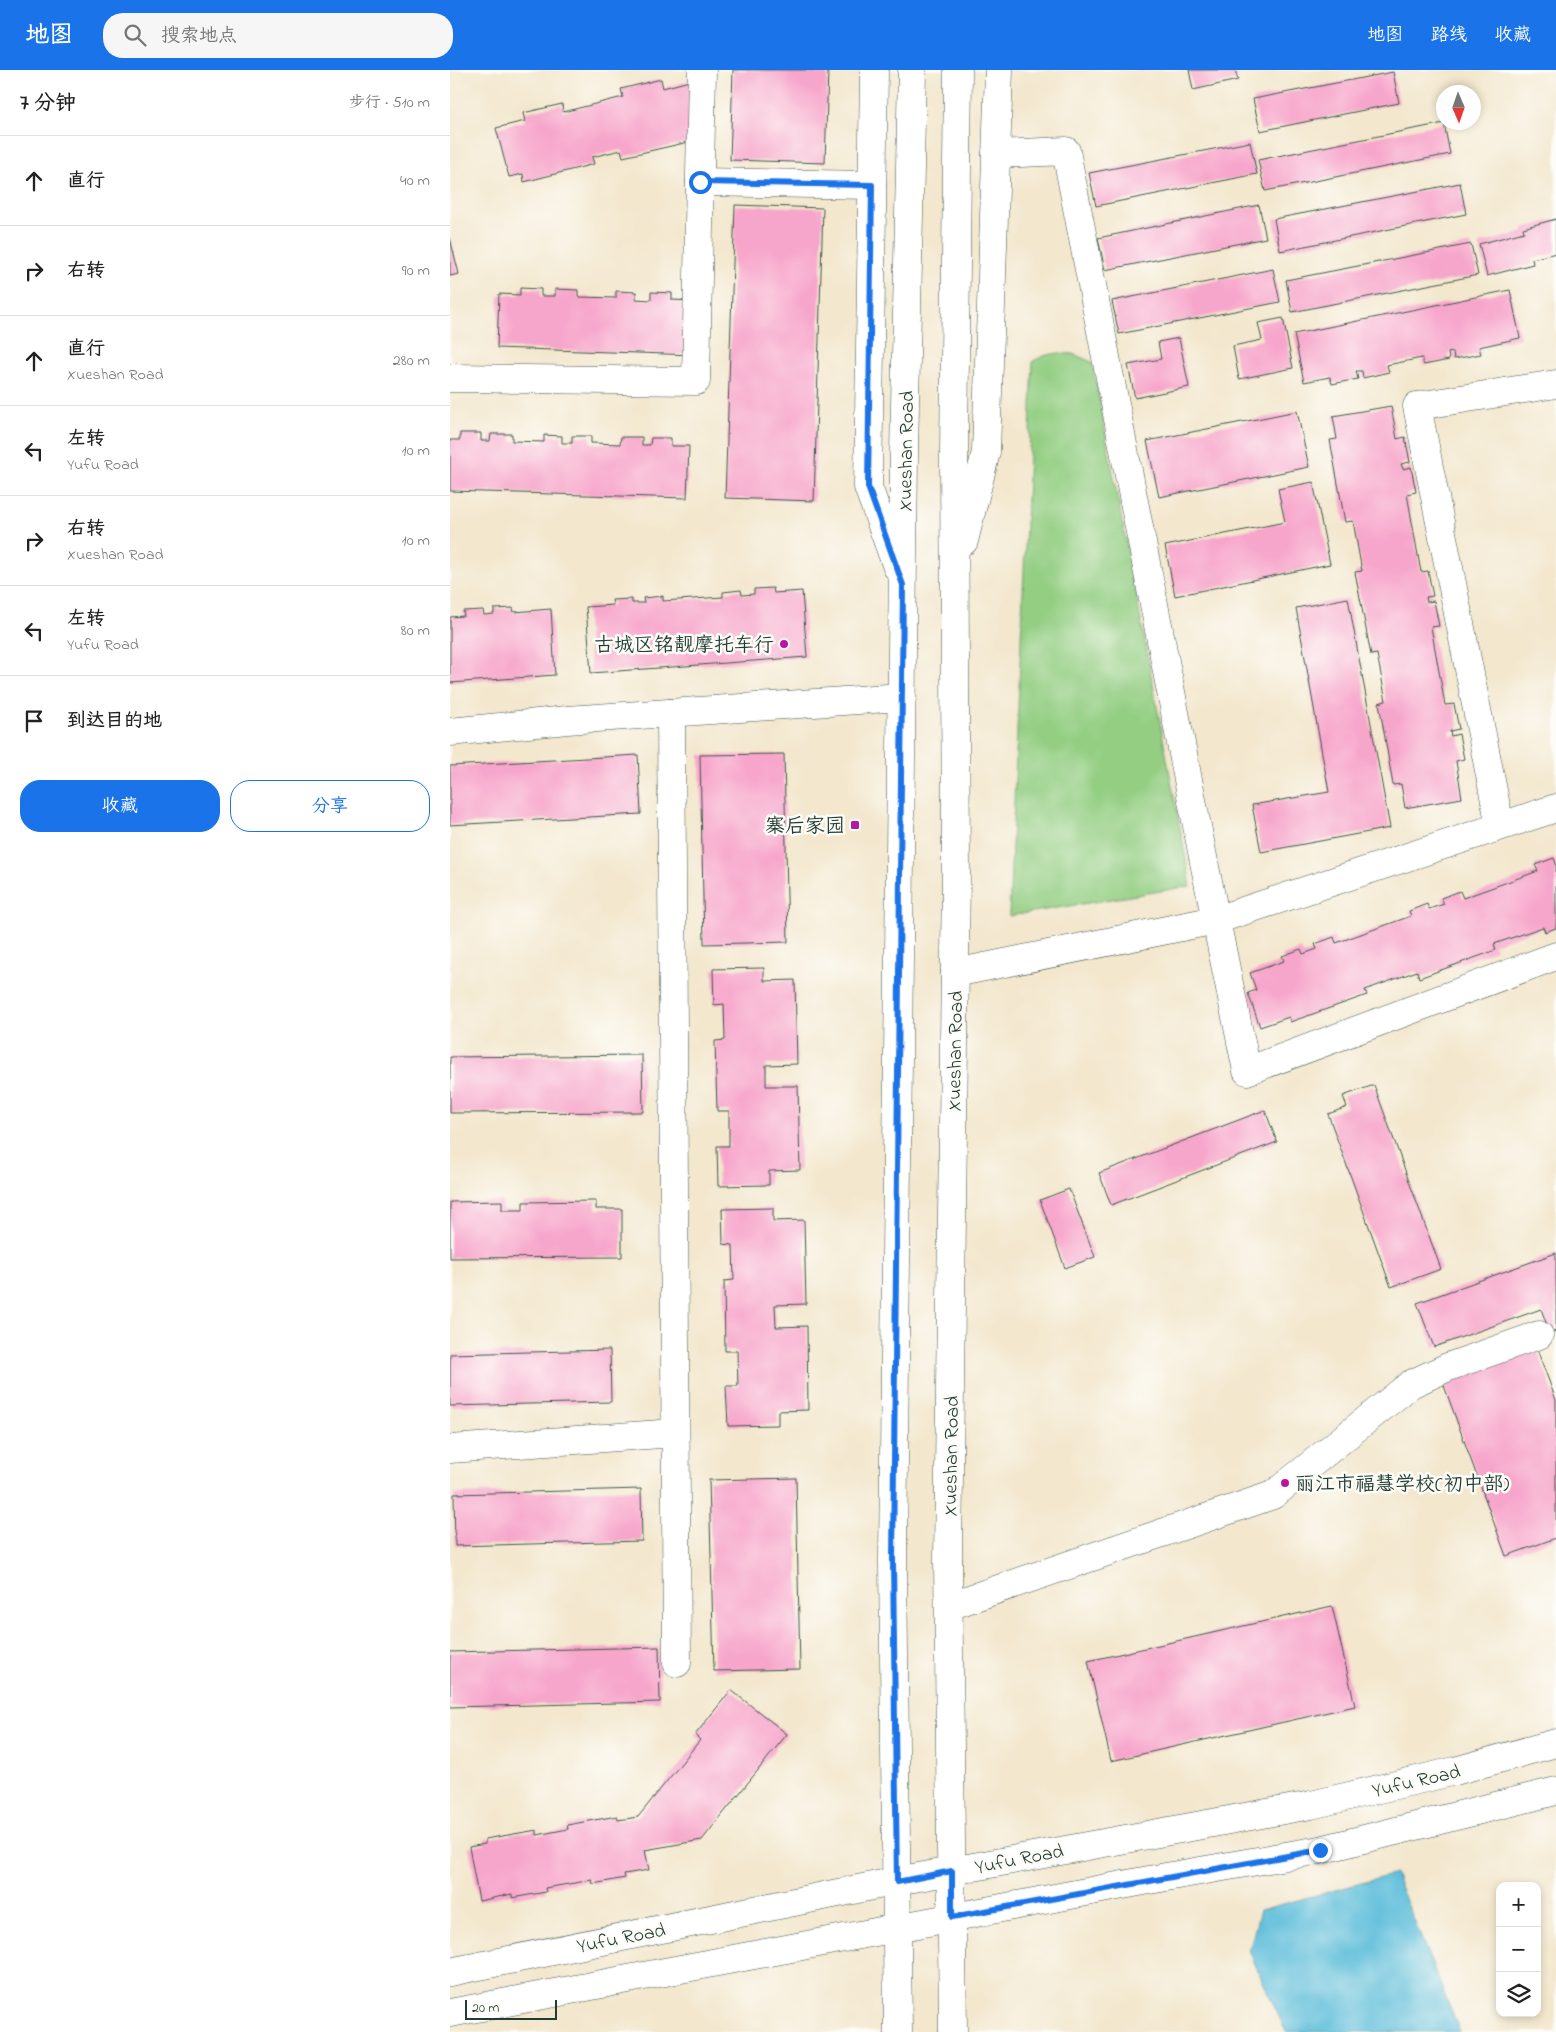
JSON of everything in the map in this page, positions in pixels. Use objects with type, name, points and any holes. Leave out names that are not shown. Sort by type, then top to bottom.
[{"type":"main road","points":[[450,378],[696,380],[702,70]]},
{"type":"main road","points":[[874,70],[868,487],[903,585]]},
{"type":"main road","name":"Xueshan Road","points":[[898,2032],[893,1551],[903,585],[912,70]]},
{"type":"main road","name":"Xueshan Road","points":[[953,2032],[949,1606],[955,973],[954,581],[958,70]]},
{"type":"main road","points":[[954,581],[986,452],[999,70]]},
{"type":"main road","points":[[996,154],[1066,151],[1247,1071],[1556,956]]},
{"type":"main road","points":[[700,182],[872,185]]},
{"type":"main road","points":[[1500,826],[1417,406],[1556,384]]},
{"type":"main road","points":[[450,732],[671,713],[902,698]]},
{"type":"main road","points":[[671,713],[677,1663]]},
{"type":"main road","points":[[955,973],[1216,920],[1556,808]]},
{"type":"main road","points":[[949,1606],[1273,1495],[1411,1384],[1448,1367],[1539,1335]]},
{"type":"main road","points":[[450,1449],[675,1433]]},
{"type":"main road","name":"Yufu Road","points":[[450,1972],[952,1871],[1311,1805],[1455,1771],[1556,1743]]},
{"type":"main road","points":[[450,2012],[1320,1850],[1556,1791]]},
{"type":"green space","points":[[1059,353],[1073,354],[1092,362],[1191,886],[1009,916],[1033,361],[1046,355]]},
{"type":"water","points":[[1395,1874],[1460,2032],[1286,2032],[1249,1951],[1260,1910]]},
{"type":"building","points":[[733,70],[828,70],[825,163],[730,160]]},
{"type":"building","points":[[1189,70],[1235,70],[1238,80],[1193,90]]},
{"type":"building","points":[[1393,72],[1399,103],[1260,131],[1253,99]]},
{"type":"building","points":[[661,79],[663,88],[693,80],[693,141],[623,157],[621,150],[592,157],[594,164],[524,182],[523,174],[509,177],[496,128],[525,121],[523,113],[562,104],[563,112],[623,97],[621,89]]},
{"type":"building","points":[[1436,125],[1436,130],[1445,130],[1450,154],[1265,191],[1258,160]]},
{"type":"building","points":[[1250,142],[1257,174],[1096,206],[1089,173]]},
{"type":"building","points":[[1460,183],[1466,214],[1280,251],[1274,219]]},
{"type":"building","points":[[735,205],[823,208],[814,501],[725,498]]},
{"type":"building","points":[[1259,205],[1266,238],[1105,270],[1098,238]]},
{"type":"building","points":[[1556,219],[1556,253],[1532,259],[1533,264],[1487,276],[1479,244],[1524,232],[1523,228]]},
{"type":"building","points":[[450,238],[459,274],[450,276]]},
{"type":"building","points":[[1471,244],[1478,275],[1292,312],[1286,280]]},
{"type":"building","points":[[1273,269],[1280,302],[1119,334],[1112,301]]},
{"type":"building","points":[[520,288],[541,289],[541,296],[555,296],[555,289],[578,290],[578,297],[616,298],[616,291],[636,292],[636,299],[651,300],[651,292],[672,293],[672,300],[696,301],[694,355],[497,348],[499,294],[520,295]]},
{"type":"building","points":[[1510,290],[1520,338],[1479,347],[1481,354],[1454,359],[1453,352],[1448,353],[1449,360],[1424,365],[1422,358],[1387,365],[1389,372],[1363,378],[1362,371],[1356,371],[1358,379],[1332,384],[1330,377],[1304,382],[1294,334]]},
{"type":"building","points":[[1283,318],[1293,368],[1239,379],[1233,346],[1262,340],[1258,323]]},
{"type":"building","points":[[1179,338],[1189,387],[1135,398],[1128,365],[1161,359],[1158,342]]},
{"type":"building","points":[[1391,406],[1397,439],[1405,437],[1410,462],[1401,464],[1403,469],[1411,467],[1416,492],[1407,494],[1421,572],[1428,571],[1433,596],[1426,597],[1427,602],[1434,601],[1439,626],[1431,627],[1445,705],[1454,704],[1459,729],[1450,731],[1451,736],[1459,734],[1464,759],[1456,761],[1462,798],[1405,808],[1401,784],[1393,785],[1379,703],[1386,701],[1377,654],[1371,655],[1355,572],[1362,571],[1353,521],[1345,522],[1330,440],[1337,439],[1333,416]]},
{"type":"building","points":[[1297,411],[1309,467],[1159,497],[1147,441]]},
{"type":"building","points":[[460,433],[481,433],[481,441],[490,441],[491,434],[512,434],[512,441],[544,442],[544,435],[562,436],[562,443],[572,443],[572,436],[591,436],[591,443],[620,444],[621,437],[642,437],[642,445],[650,445],[651,438],[671,438],[671,446],[689,446],[687,498],[450,491],[450,440],[460,440]]},
{"type":"building","points":[[1313,482],[1330,564],[1175,596],[1165,546],[1285,522],[1278,489]]},
{"type":"building","points":[[773,588],[774,593],[802,591],[807,657],[591,673],[586,607],[613,605],[612,600],[632,599],[632,603],[644,603],[643,598],[663,596],[663,601],[723,597],[723,592],[741,590],[742,595],[754,594],[754,589]]},
{"type":"building","points":[[1348,598],[1390,828],[1261,852],[1252,805],[1329,792],[1296,608]]},
{"type":"building","points":[[513,608],[514,612],[551,609],[555,675],[450,683],[450,617],[464,616],[463,611],[483,610],[484,615],[494,614],[494,609]]},
{"type":"building","points":[[784,754],[788,942],[704,944],[700,755]]},
{"type":"building","points":[[638,755],[641,814],[450,825],[450,766]]},
{"type":"building","points":[[1554,858],[1556,863],[1556,928],[1545,932],[1543,927],[1494,944],[1496,950],[1419,978],[1417,971],[1365,990],[1367,995],[1290,1022],[1289,1017],[1260,1027],[1248,993],[1256,990],[1250,973],[1284,961],[1282,956],[1301,949],[1303,954],[1317,949],[1315,944],[1334,937],[1336,943],[1411,916],[1409,911],[1427,904],[1429,909],[1444,904],[1441,898],[1460,891],[1463,898],[1538,871],[1535,865]]},
{"type":"building","points":[[764,968],[764,981],[795,980],[797,1064],[766,1065],[766,1086],[798,1086],[800,1170],[769,1171],[769,1185],[718,1186],[717,1146],[729,1146],[729,1111],[717,1111],[715,1041],[725,1040],[724,1004],[714,1005],[713,969]]},
{"type":"building","points":[[642,1055],[643,1112],[450,1113],[450,1057]]},
{"type":"building","points":[[1374,1085],[1441,1269],[1391,1287],[1328,1114],[1347,1107],[1343,1096]]},
{"type":"building","points":[[1265,1110],[1277,1142],[1111,1205],[1099,1173]]},
{"type":"building","points":[[1069,1189],[1095,1257],[1065,1268],[1040,1200]]},
{"type":"building","points":[[502,1201],[502,1210],[523,1210],[523,1202],[596,1201],[596,1209],[622,1209],[622,1257],[450,1258],[450,1202]]},
{"type":"building","points":[[773,1208],[773,1221],[804,1220],[806,1304],[775,1305],[776,1327],[807,1326],[808,1410],[778,1411],[778,1425],[728,1426],[726,1386],[738,1386],[737,1351],[725,1351],[724,1281],[734,1280],[733,1245],[723,1244],[722,1209]]},
{"type":"building","points":[[1556,1253],[1556,1331],[1550,1333],[1541,1309],[1434,1347],[1417,1303]]},
{"type":"building","points":[[1537,1349],[1556,1400],[1556,1538],[1506,1556],[1443,1383]]},
{"type":"building","points":[[610,1350],[611,1402],[450,1406],[450,1354]]},
{"type":"building","points":[[796,1478],[800,1669],[714,1671],[709,1480]]},
{"type":"building","points":[[641,1489],[642,1541],[455,1546],[454,1494]]},
{"type":"building","points":[[1332,1606],[1355,1706],[1111,1761],[1088,1661]]},
{"type":"building","points":[[659,1647],[660,1702],[450,1707],[450,1652]]},
{"type":"building","points":[[731,1690],[787,1734],[702,1840],[645,1850],[649,1870],[624,1874],[625,1878],[593,1884],[592,1880],[545,1888],[546,1892],[512,1898],[512,1894],[479,1901],[469,1847],[485,1844],[485,1839],[537,1830],[537,1835],[568,1829],[567,1825],[617,1816],[618,1820],[638,1817],[700,1740],[695,1735]]},
{"type":"place","name":"古城区铭靓摩托车行","points":[[784,644]]},
{"type":"place","name":"寨后家园","points":[[855,825]]},
{"type":"place","name":"丽江市福慧学校(初中部)","points":[[1285,1483]]},
{"type":"route","points":[[700,182],[872,185],[868,487],[903,585],[893,1561],[897,1882],[952,1871],[952,1917],[1320,1850]]}]
